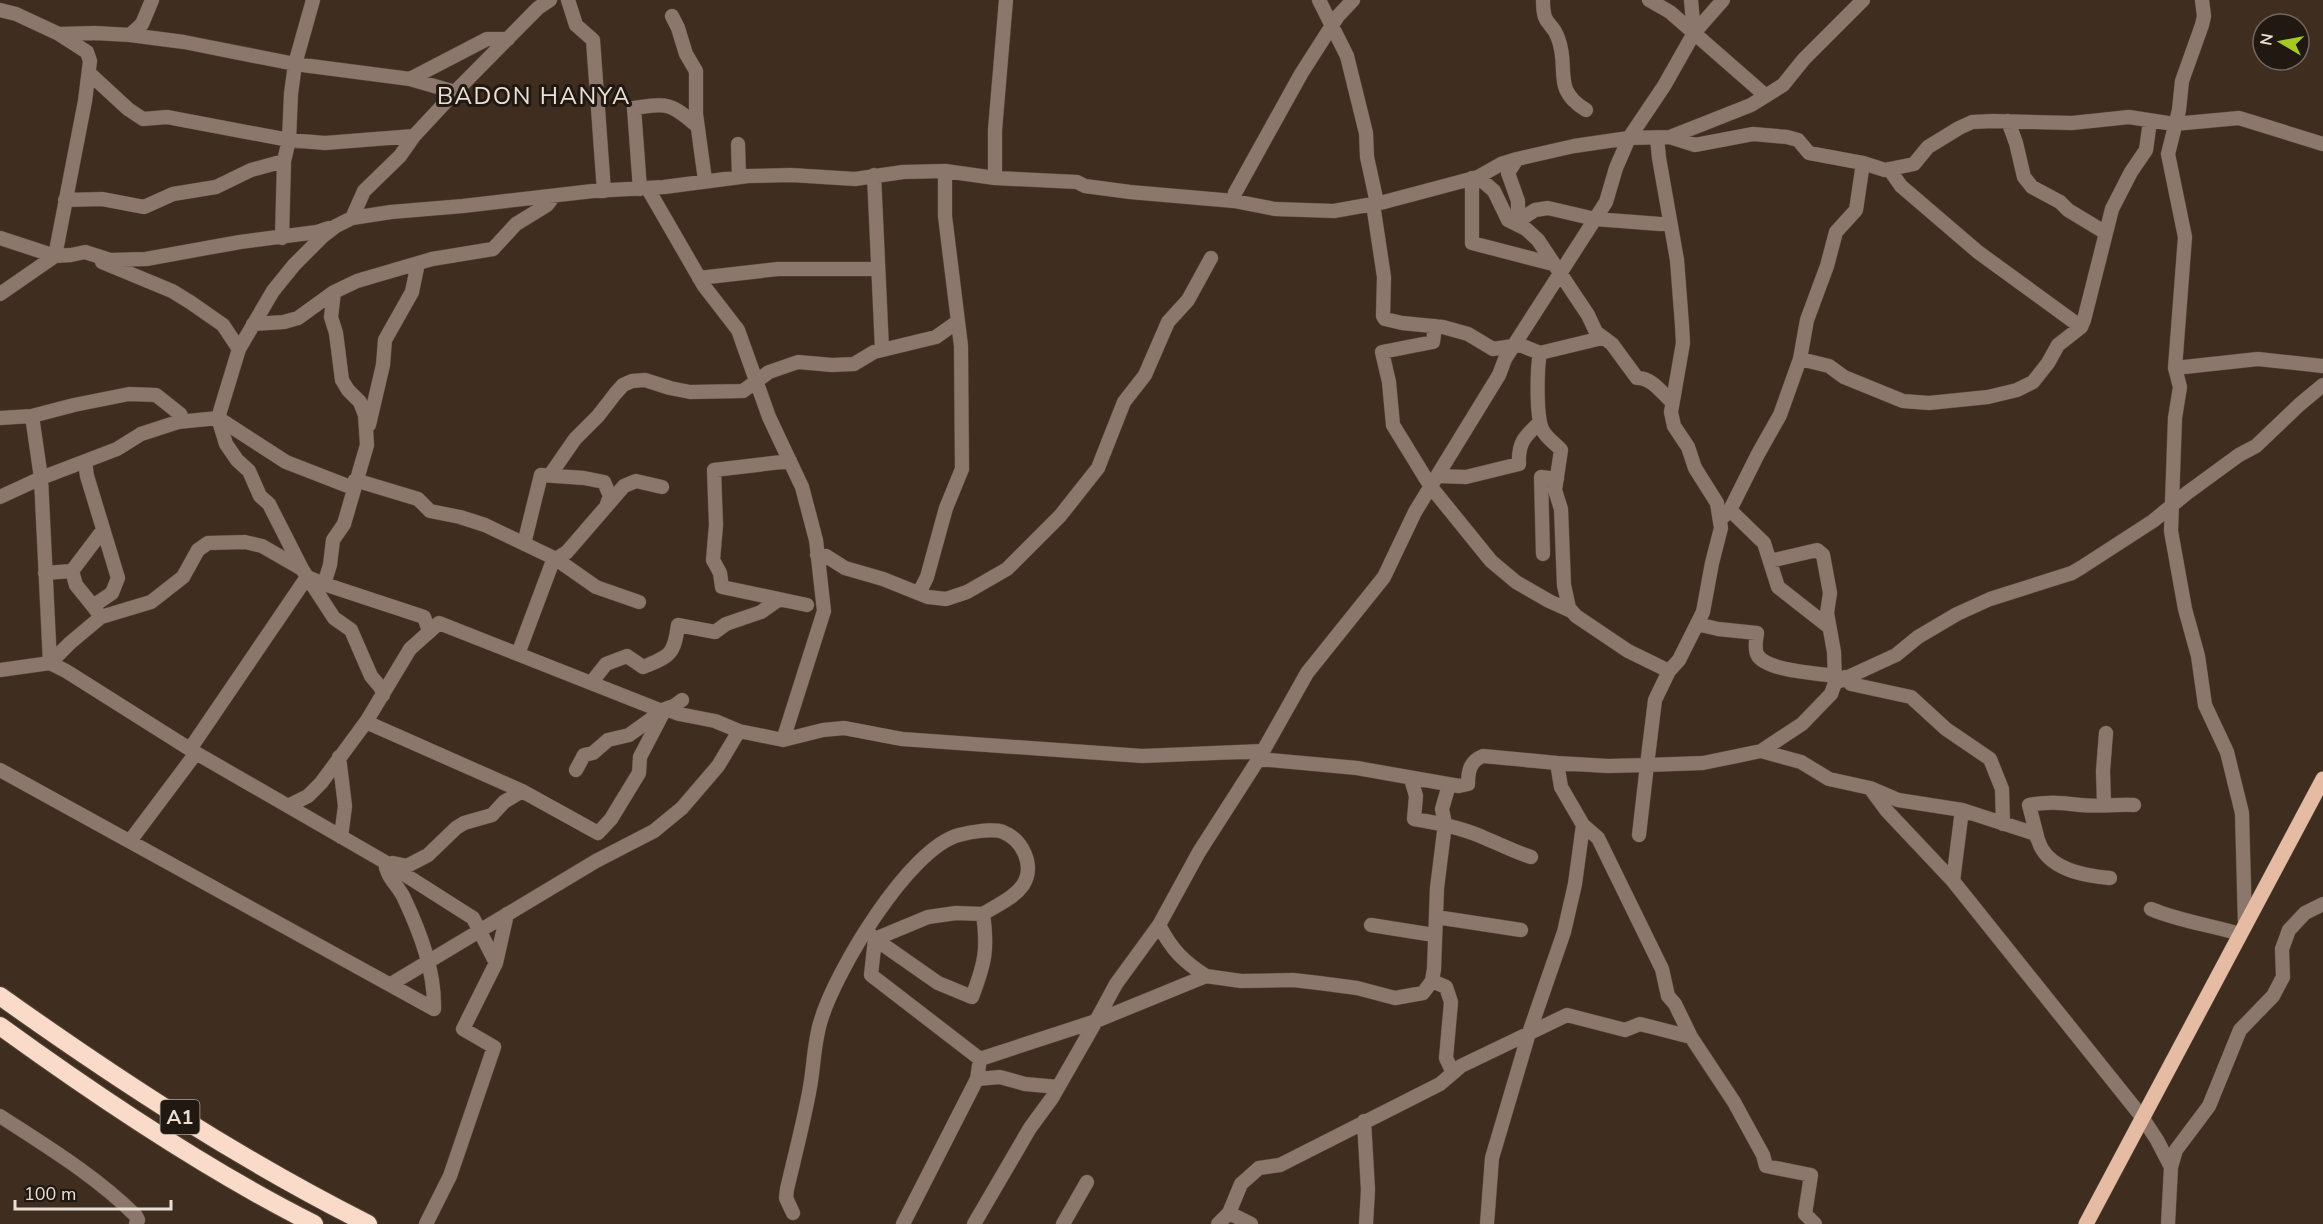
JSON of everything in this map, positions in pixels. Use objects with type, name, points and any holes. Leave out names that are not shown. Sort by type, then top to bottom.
[{"type":"highway","name":"A1","points":[[0,996],[69,1046],[178,1116],[283,1180],[368,1224]]},
{"type":"highway","name":"A1","points":[[0,1026],[55,1066],[146,1126],[265,1198],[314,1224]]},
{"type":"main road","points":[[2086,1224],[2323,779]]},
{"type":"street","points":[[130,35],[142,24],[152,0]]},
{"type":"street","points":[[282,238],[284,161],[289,140],[295,64],[313,0]]},
{"type":"street","points":[[352,218],[364,191],[400,156],[414,136],[455,92],[538,8],[550,0]]},
{"type":"street","points":[[568,0],[576,25],[592,40],[604,191]]},
{"type":"street","points":[[995,178],[995,130],[1006,0]]},
{"type":"street","points":[[1319,0],[1345,51],[1358,94],[1366,133],[1367,158],[1384,277],[1384,318],[1390,322],[1435,326],[1468,334],[1493,350],[1520,345],[1540,353],[1602,338]]},
{"type":"street","points":[[1234,201],[1235,193],[1301,74],[1338,16],[1353,0]]},
{"type":"street","points":[[1543,0],[1545,20],[1555,31],[1559,40],[1565,89],[1572,102],[1586,110]]},
{"type":"street","points":[[1649,0],[1670,12],[1766,96]]},
{"type":"street","points":[[1691,0],[1694,33]]},
{"type":"street","points":[[974,1224],[1030,1128],[1058,1087],[1116,984],[1159,925],[1199,852],[1260,756],[1307,672],[1384,577],[1415,512],[1435,482],[1557,269],[1606,202],[1616,168],[1629,138],[1664,86],[1694,33],[1723,0]]},
{"type":"street","points":[[1664,137],[1751,105],[1783,86],[1804,59],[1863,0]]},
{"type":"street","points":[[2151,909],[2181,920],[2242,929],[2242,813],[2227,752],[2205,705],[2198,656],[2176,564],[2171,531],[2175,418],[2180,387],[2175,368],[2185,237],[2168,154],[2187,63],[2202,25],[2204,9],[2202,0]]},
{"type":"street","points":[[0,10],[16,14],[59,34],[87,51],[90,61],[55,256],[0,294]]},
{"type":"street","points":[[672,16],[686,54],[696,71],[697,126],[705,180]]},
{"type":"street","points":[[59,34],[130,35],[243,52],[295,64],[410,79],[455,92]]},
{"type":"street","points":[[410,79],[487,39],[508,39]]},
{"type":"street","points":[[89,73],[128,109],[143,119],[167,117],[289,140],[325,143],[414,136]]},
{"type":"street","points":[[697,126],[679,110],[665,104],[634,108],[644,189],[699,278],[738,330],[769,417],[802,487],[817,555],[825,611],[783,740]]},
{"type":"street","points":[[0,238],[55,256],[85,252],[110,260],[146,259],[240,242],[316,232],[352,218],[391,212],[644,189],[739,177],[791,175],[855,179],[874,175],[945,171],[995,178],[1067,181],[1130,192],[1234,201],[1275,209],[1334,211],[1375,204],[1475,178],[1501,164],[1517,159],[1574,146],[1629,138],[1664,137],[1695,145],[1753,134],[1788,136],[1798,140],[1809,153],[1889,169],[1914,164],[1939,138],[1972,122],[2072,123],[2118,117],[2174,124],[2239,118],[2323,144]]},
{"type":"street","points":[[2008,121],[2024,177],[2032,187],[2060,202],[2077,216],[2106,233]]},
{"type":"street","points":[[1800,359],[1829,366],[1844,377],[1903,401],[1929,403],[1988,397],[2018,390],[2033,382],[2058,345],[2081,327],[2112,209],[2131,172],[2146,150],[2150,121]]},
{"type":"street","points":[[1664,137],[1659,158],[1677,260],[1683,343],[1672,402],[1671,412],[1674,426],[1688,447],[1695,468],[1725,514],[1764,543],[1778,587],[1829,627]]},
{"type":"street","points":[[738,144],[739,177]]},
{"type":"street","points":[[1517,159],[1508,173],[1518,201],[1517,223]]},
{"type":"street","points":[[65,200],[102,199],[144,207],[173,194],[216,187],[251,170],[284,161]]},
{"type":"street","points":[[1640,835],[1655,700],[1669,671],[1679,660],[1703,612],[1712,563],[1725,514],[1777,421],[1800,359],[1807,320],[1827,266],[1836,232],[1856,210],[1863,163]]},
{"type":"street","points":[[1889,169],[1892,177],[1901,186],[1978,252],[2081,327]]},
{"type":"street","points":[[919,592],[927,577],[946,508],[962,469],[961,346],[945,216],[945,171]]},
{"type":"street","points":[[874,175],[882,349]]},
{"type":"street","points":[[1475,178],[1494,191],[1505,216],[1526,229],[1538,240],[1588,315],[1596,332],[1612,344],[1637,378],[1648,380],[1672,402]]},
{"type":"street","points":[[1475,178],[1472,243],[1557,269]]},
{"type":"street","points":[[253,324],[284,322],[298,318],[334,292],[357,281],[418,263],[493,249],[516,224],[547,205],[554,196]]},
{"type":"street","points":[[1517,223],[1535,210],[1548,208],[1595,219],[1670,223]]},
{"type":"street","points":[[336,226],[294,265],[273,291],[239,349],[218,417],[226,444],[237,460],[249,471],[260,496],[269,504],[304,573],[334,618],[351,630],[371,676],[381,688],[383,695]]},
{"type":"street","points":[[85,252],[143,281],[172,291],[190,302],[223,325],[239,349]]},
{"type":"street","points":[[817,555],[826,556],[844,568],[882,579],[928,597],[946,599],[974,588],[1007,569],[1059,516],[1098,468],[1124,402],[1145,375],[1168,322],[1188,300],[1212,258]]},
{"type":"street","points":[[367,430],[377,394],[385,340],[412,292],[418,263]]},
{"type":"street","points":[[699,278],[778,269],[877,269]]},
{"type":"street","points":[[324,584],[330,565],[333,540],[344,524],[367,445],[365,415],[360,402],[342,380],[336,333],[331,317],[334,292]]},
{"type":"street","points":[[550,475],[575,439],[623,385],[632,381],[645,380],[690,392],[743,391],[770,372],[798,362],[854,364],[882,349],[936,337],[957,322]]},
{"type":"street","points":[[1435,326],[1433,342],[1383,352],[1389,382],[1393,425],[1491,561],[1516,582],[1571,611],[1628,651],[1669,671]]},
{"type":"street","points":[[1540,353],[1537,369],[1540,423],[1544,433],[1561,450],[1556,490],[1561,509],[1564,585],[1566,601],[1571,611]]},
{"type":"street","points":[[2175,368],[2258,359],[2322,368]]},
{"type":"street","points":[[1838,679],[1896,655],[1918,637],[1957,614],[1990,599],[2072,573],[2153,521],[2239,455],[2256,446],[2323,385]]},
{"type":"street","points":[[0,418],[32,416],[129,394],[156,395],[180,414],[182,418],[178,422]]},
{"type":"street","points":[[32,416],[41,478],[50,663]]},
{"type":"street","points":[[0,497],[41,478],[117,449],[141,434],[178,422],[218,417],[286,462],[354,484],[418,500],[429,511],[477,523],[570,567],[596,587],[639,602]]},
{"type":"street","points":[[1435,482],[1519,464],[1518,449],[1526,435],[1540,423]]},
{"type":"street","points":[[790,461],[714,470],[716,525],[712,560],[720,573],[722,587],[807,605]]},
{"type":"street","points":[[50,663],[97,612],[112,593],[118,578],[87,476],[85,462]]},
{"type":"street","points":[[524,544],[541,475],[604,482],[636,481],[662,487]]},
{"type":"street","points":[[1544,554],[1541,477],[1557,479]]},
{"type":"street","points":[[518,654],[555,559],[567,552],[624,486],[636,481]]},
{"type":"street","points":[[604,482],[610,496],[606,507]]},
{"type":"street","points":[[45,573],[72,571],[103,530]]},
{"type":"street","points":[[97,612],[151,602],[183,577],[198,550],[208,543],[245,542],[262,546],[324,584],[424,617],[429,631]]},
{"type":"street","points":[[288,806],[314,791],[366,722],[410,648],[439,623],[663,710],[715,721],[739,731],[783,740],[823,730],[844,728],[902,739],[1142,756],[1260,756],[1269,760],[1357,768],[1459,786],[1468,783],[1468,770],[1476,759],[1483,756],[1608,766],[1703,763],[1761,751],[1802,724],[1831,694],[1838,679],[1827,614],[1830,593],[1822,555],[1817,550],[1770,561]]},
{"type":"street","points":[[72,571],[76,585],[97,612]]},
{"type":"street","points":[[130,841],[193,751],[304,573]]},
{"type":"street","points":[[591,683],[606,664],[627,656],[643,667],[662,659],[672,652],[675,646],[678,625],[715,632],[726,624],[761,612],[778,600]]},
{"type":"street","points":[[1697,624],[1756,633],[1758,657],[1775,667],[1838,679],[1911,697],[1946,729],[1990,759],[2002,789],[2003,824]]},
{"type":"street","points":[[0,670],[50,663],[66,670],[193,751],[385,862],[473,918],[496,963]]},
{"type":"street","points":[[576,770],[584,755],[593,753],[608,740],[629,735],[663,710],[682,700]]},
{"type":"street","points":[[366,722],[522,790],[598,833],[611,819],[639,773],[640,757],[663,710]]},
{"type":"street","points":[[391,984],[596,861],[654,831],[682,808],[711,775],[739,731]]},
{"type":"street","points":[[2104,804],[2103,771],[2106,733]]},
{"type":"street","points":[[1761,751],[1801,762],[1829,779],[1870,788],[1898,800],[1962,810],[2037,836]]},
{"type":"street","points":[[339,757],[345,806],[341,837]]},
{"type":"street","points":[[1557,763],[1561,787],[1583,825],[1598,838],[1662,969],[1668,996],[1675,1004],[1691,1037],[1734,1102],[1763,1155],[1766,1166],[1811,1175],[1805,1214],[1815,1224]]},
{"type":"street","points":[[0,770],[434,1009],[435,995],[429,962],[424,954],[418,928],[404,898],[386,870],[385,862]]},
{"type":"street","points":[[1411,779],[1416,796],[1414,819],[1445,824],[1487,838],[1506,849],[1531,857]]},
{"type":"street","points":[[1159,925],[1165,937],[1186,964],[1206,976],[1241,981],[1311,982],[1357,988],[1395,998],[1422,993],[1432,981],[1434,969],[1434,935],[1445,824],[1442,809],[1449,784]]},
{"type":"street","points":[[1870,788],[1887,811],[1953,881],[2142,1118],[2171,1167]]},
{"type":"street","points":[[385,862],[407,866],[428,855],[456,828],[464,823],[492,815],[504,802],[522,790]]},
{"type":"street","points":[[2110,878],[2085,875],[2058,863],[2042,849],[2029,805],[2044,802],[2070,802],[2081,805],[2134,805]]},
{"type":"street","points":[[1953,881],[1962,810]]},
{"type":"street","points":[[1487,1224],[1492,1158],[1529,1033],[1564,932],[1575,884],[1583,825]]},
{"type":"street","points":[[793,1213],[786,1198],[787,1189],[810,1088],[820,1021],[831,992],[871,935],[897,884],[950,837],[972,831],[1003,832],[1021,846],[1028,866],[1028,875],[1015,894],[983,914],[956,913],[928,917],[871,935]]},
{"type":"street","points":[[2168,1224],[2171,1167],[2176,1150],[2209,1106],[2241,1030],[2273,996],[2283,977],[2282,949],[2289,930],[2305,913],[2323,904]]},
{"type":"street","points":[[426,1224],[450,1176],[494,1047],[463,1029],[496,963],[507,914]]},
{"type":"street","points":[[871,935],[938,983],[972,997],[982,971],[987,940],[983,914]]},
{"type":"street","points":[[1436,917],[1521,930]]},
{"type":"street","points":[[1371,925],[1434,935]]},
{"type":"street","points":[[871,935],[871,975],[980,1059]]},
{"type":"street","points":[[980,1059],[1096,1021],[1206,976]]},
{"type":"street","points":[[1432,981],[1446,987],[1451,1002],[1446,1058],[1453,1073]]},
{"type":"street","points":[[1218,1224],[1229,1213],[1241,1184],[1259,1168],[1280,1165],[1440,1084],[1461,1066],[1567,1015],[1625,1030],[1640,1024],[1691,1037]]},
{"type":"street","points":[[903,1224],[977,1079],[980,1059]]},
{"type":"street","points":[[977,1079],[1000,1077],[1026,1084],[1058,1087]]},
{"type":"street","points":[[0,1116],[57,1153],[114,1196],[136,1216],[138,1220],[136,1224]]},
{"type":"street","points":[[1364,1121],[1368,1190],[1366,1224]]},
{"type":"street","points":[[1062,1224],[1087,1182]]},
{"type":"street","points":[[1229,1213],[1251,1224]]},
{"type":"district","name":"BADON HANYA","points":[[534,96]]}]
